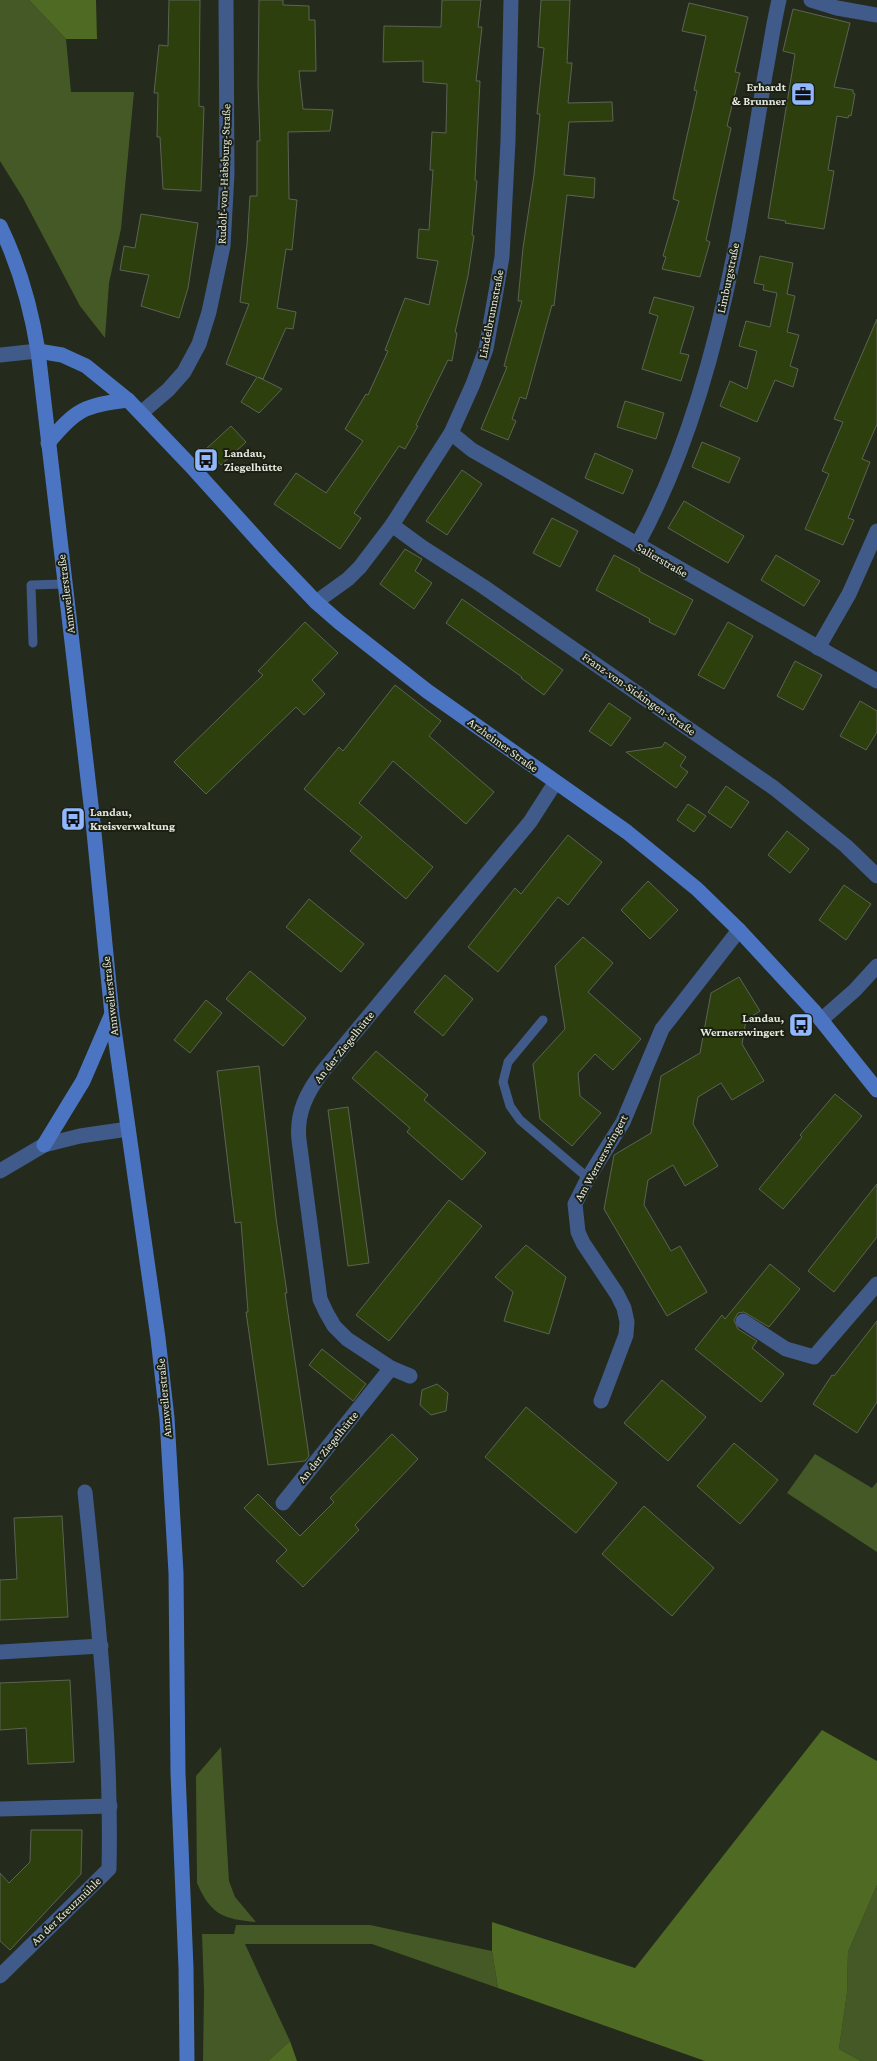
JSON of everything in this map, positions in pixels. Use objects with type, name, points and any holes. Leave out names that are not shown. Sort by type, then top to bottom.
[{"type":"street","name":"Rudolf-von-Habsburg-Straße","points":[[141,413],[168,390],[184,372],[199,344],[210,312],[223,246],[227,174],[226,0]]},
{"type":"street","name":"Lindelbrunnstraße","points":[[316,602],[348,579],[360,567],[392,525],[451,433],[486,349],[502,257],[508,141],[511,0]]},
{"type":"street","name":"Limburgstraße","points":[[637,545],[656,508],[684,434],[700,387],[723,304],[743,208],[779,0]]},
{"type":"street","points":[[811,0],[837,8],[877,15]]},
{"type":"street","name":"Annweilerstraße","points":[[0,226],[17,267],[31,310],[38,351],[93,822],[112,1015],[158,1338],[167,1418],[176,1573],[178,1773],[186,1959],[187,2061]]},
{"type":"street","name":"Arzheimer Straße","points":[[38,351],[62,356],[86,366],[128,400],[316,602],[370,647],[427,691],[627,832],[698,889],[739,930],[821,1020],[877,1090]]},
{"type":"street","points":[[0,355],[38,351]]},
{"type":"street","points":[[48,443],[72,417],[84,409],[90,406],[128,400]]},
{"type":"street","name":"Salierstraße","points":[[451,433],[472,450],[877,681]]},
{"type":"street","name":"Franz-von-Sickingen-Straße","points":[[392,525],[422,548],[484,587],[774,788],[846,846],[877,876]]},
{"type":"street","points":[[818,648],[849,594],[877,531]]},
{"type":"street","name":"An der Ziegelhütte","points":[[410,1376],[391,1368],[347,1339],[334,1326],[320,1299],[299,1140],[298,1119],[312,1085],[530,822],[555,783]]},
{"type":"street","name":"Am Wernerswingert","points":[[601,1401],[626,1336],[627,1322],[624,1308],[617,1294],[578,1232],[575,1204],[588,1178],[623,1122],[662,1028],[739,930]]},
{"type":"street","points":[[821,1020],[855,990],[877,966]]},
{"type":"street","points":[[44,1145],[83,1081],[112,1015]]},
{"type":"street","points":[[0,1171],[44,1145],[80,1136],[128,1129]]},
{"type":"street","points":[[743,1321],[786,1348],[814,1357],[877,1284]]},
{"type":"street","name":"An der Ziegelhütte","points":[[283,1503],[391,1368]]},
{"type":"street","name":"An der Kreuzmühle","points":[[0,1976],[109,1870],[110,1806],[101,1646],[85,1492]]},
{"type":"street","points":[[0,1652],[101,1646]]},
{"type":"street","points":[[0,1809],[110,1806]]},
{"type":"lane","points":[[34,643],[31,585],[64,584]]},
{"type":"lane","points":[[543,1020],[508,1062],[503,1082],[510,1106],[520,1120],[588,1178]]},
{"type":"green space","points":[[0,0],[29,0],[66,39],[71,92],[134,92],[121,229],[109,283],[105,338],[80,306],[23,198],[0,161]]},
{"type":"green space","points":[[29,0],[96,0],[97,39],[66,39]]},
{"type":"green space","points":[[815,1454],[872,1488],[877,1482],[877,1552],[787,1493]]},
{"type":"green space","points":[[822,1730],[877,1761],[877,1885],[848,1952],[847,1993],[839,2049],[861,2061],[705,2061],[498,1988],[492,1951],[492,1922],[635,1968]]},
{"type":"green space","points":[[221,1747],[229,1881],[235,1897],[256,1922],[235,1919],[219,1913],[207,1902],[197,1883],[196,1776]]},
{"type":"green space","points":[[877,1885],[877,2061],[861,2061],[839,2049],[847,1993],[848,1952]]},
{"type":"green space","points":[[236,1925],[370,1925],[492,1951],[498,1988],[372,1944],[245,1944],[290,2041],[268,2061],[203,2061],[204,1991],[202,1934],[234,1934]]},
{"type":"green space","points":[[290,2041],[297,2061],[268,2061]]},
{"type":"building","points":[[169,0],[200,0],[199,106],[204,107],[201,191],[163,189],[160,137],[157,137],[158,93],[154,93],[159,45],[168,46]]},
{"type":"building","points":[[259,0],[283,0],[283,5],[309,6],[309,20],[315,20],[316,71],[299,71],[303,109],[333,110],[330,131],[288,132],[289,199],[297,200],[292,250],[286,249],[277,308],[296,312],[293,329],[286,328],[263,379],[258,377],[282,389],[259,413],[241,402],[257,377],[226,364],[249,304],[240,302],[247,245],[250,196],[257,196],[257,141],[260,141],[258,85]]},
{"type":"building","points":[[442,0],[481,0],[478,27],[482,27],[476,81],[480,81],[475,180],[477,181],[472,235],[474,236],[468,276],[455,332],[457,333],[452,361],[448,360],[416,425],[418,426],[405,449],[399,446],[354,513],[361,518],[340,549],[274,504],[296,473],[326,493],[363,441],[345,429],[366,394],[368,395],[388,351],[385,350],[405,298],[429,305],[438,261],[417,258],[419,229],[429,230],[433,170],[430,170],[432,132],[446,133],[447,84],[423,82],[423,61],[383,62],[384,26],[441,27]]},
{"type":"building","points":[[541,0],[570,0],[567,63],[572,63],[568,103],[612,102],[613,121],[569,122],[564,175],[595,178],[594,198],[567,195],[554,306],[552,305],[526,399],[520,397],[512,419],[516,421],[508,440],[481,429],[507,367],[504,366],[522,301],[518,301],[523,248],[534,175],[540,114],[537,114],[544,48],[538,47]]},
{"type":"building","points":[[689,3],[748,17],[735,72],[740,73],[727,126],[731,128],[706,240],[710,242],[700,277],[662,269],[666,257],[663,256],[679,201],[673,199],[697,91],[694,90],[706,36],[682,31]]},
{"type":"building","points":[[793,9],[850,23],[834,87],[853,90],[855,94],[851,116],[849,115],[848,118],[837,116],[828,170],[834,171],[824,229],[785,223],[786,221],[768,218],[795,54],[783,51]]},
{"type":"building","points":[[141,214],[198,223],[188,288],[179,318],[141,306],[149,275],[120,270],[124,246],[135,248]]},
{"type":"building","points":[[760,256],[793,263],[787,294],[795,296],[787,332],[799,335],[790,366],[798,369],[793,387],[775,380],[757,422],[720,406],[730,381],[747,389],[757,351],[739,346],[746,321],[770,327],[777,293],[763,290],[764,285],[754,283]]},
{"type":"building","points":[[654,297],[694,307],[680,353],[689,355],[681,381],[642,369],[658,316],[649,313]]},
{"type":"building","points":[[877,319],[877,424],[862,459],[870,462],[848,518],[854,520],[843,545],[805,529],[829,474],[822,471],[843,422],[834,419]]},
{"type":"building","points":[[625,401],[664,413],[656,439],[617,427]]},
{"type":"building","points":[[231,426],[246,442],[221,465],[206,449]]},
{"type":"building","points":[[702,442],[740,458],[729,483],[692,467]]},
{"type":"building","points":[[595,453],[633,470],[623,494],[585,478]]},
{"type":"building","points":[[462,470],[482,484],[447,535],[426,521]]},
{"type":"building","points":[[684,501],[744,536],[728,563],[668,528]]},
{"type":"building","points":[[552,518],[578,531],[560,567],[533,553]]},
{"type":"building","points":[[405,549],[422,559],[415,571],[432,583],[414,609],[380,584]]},
{"type":"building","points":[[614,555],[640,569],[639,571],[693,600],[675,635],[649,622],[650,619],[596,590]]},
{"type":"building","points":[[776,555],[820,581],[804,606],[761,580]]},
{"type":"building","points":[[462,599],[563,670],[544,695],[446,623]]},
{"type":"building","points":[[305,622],[338,653],[312,680],[325,694],[304,715],[296,707],[206,794],[174,762],[263,675],[258,671]]},
{"type":"building","points":[[728,622],[753,636],[724,689],[698,675]]},
{"type":"building","points":[[795,661],[822,675],[803,710],[777,696]]},
{"type":"building","points":[[395,685],[441,721],[429,736],[494,792],[466,824],[393,761],[359,803],[433,867],[406,899],[350,851],[362,837],[304,789],[339,747],[343,751]]},
{"type":"building","points":[[860,701],[877,711],[877,732],[866,750],[840,736]]},
{"type":"building","points":[[609,703],[631,718],[611,746],[589,731]]},
{"type":"building","points":[[665,742],[686,757],[680,766],[688,772],[676,788],[626,752],[662,747]]},
{"type":"building","points":[[726,786],[749,802],[731,828],[708,812]]},
{"type":"building","points":[[688,804],[706,816],[694,832],[677,820]]},
{"type":"building","points":[[787,831],[809,849],[790,873],[768,855]]},
{"type":"building","points":[[568,835],[602,862],[568,905],[558,897],[498,972],[468,947],[515,888],[521,894]]},
{"type":"building","points":[[648,881],[678,910],[650,939],[621,910]]},
{"type":"building","points":[[844,885],[871,904],[846,940],[819,920]]},
{"type":"building","points":[[309,899],[364,944],[341,972],[286,927]]},
{"type":"building","points":[[583,937],[613,963],[588,992],[641,1039],[613,1070],[595,1054],[578,1073],[580,1096],[601,1113],[572,1146],[540,1119],[533,1064],[565,1029],[555,966]]},
{"type":"building","points":[[250,971],[306,1018],[283,1046],[226,999]]},
{"type":"building","points":[[445,975],[473,999],[443,1036],[414,1012]]},
{"type":"building","points":[[739,977],[760,1011],[746,1020],[742,1044],[764,1081],[732,1100],[721,1083],[698,1097],[693,1124],[718,1166],[685,1186],[673,1165],[648,1180],[644,1205],[671,1251],[680,1246],[707,1292],[667,1316],[604,1209],[614,1155],[651,1133],[661,1076],[700,1053],[711,993]]},
{"type":"building","points":[[206,1000],[222,1013],[190,1053],[174,1040]]},
{"type":"building","points":[[376,1051],[428,1095],[424,1100],[486,1153],[462,1180],[407,1132],[410,1128],[352,1078]]},
{"type":"building","points":[[259,1066],[276,1218],[287,1293],[285,1293],[309,1456],[305,1461],[268,1465],[246,1312],[248,1312],[241,1222],[235,1223],[217,1071]]},
{"type":"building","points":[[835,1094],[862,1116],[783,1209],[759,1189],[802,1137],[800,1135]]},
{"type":"building","points":[[348,1107],[369,1263],[348,1266],[328,1110]]},
{"type":"building","points":[[877,1184],[877,1237],[834,1292],[808,1271]]},
{"type":"building","points":[[449,1200],[482,1226],[389,1341],[356,1315]]},
{"type":"building","points":[[526,1245],[566,1277],[549,1334],[504,1321],[513,1292],[495,1277]]},
{"type":"building","points":[[770,1264],[800,1289],[769,1327],[744,1312],[738,1313],[734,1320],[738,1329],[757,1341],[752,1348],[784,1374],[761,1402],[695,1349],[722,1315],[725,1319]]},
{"type":"building","points":[[877,1321],[877,1402],[857,1433],[813,1404],[832,1375],[834,1376]]},
{"type":"building","points":[[322,1349],[366,1384],[353,1401],[309,1365]]},
{"type":"building","points":[[662,1380],[706,1417],[668,1461],[624,1423]]},
{"type":"building","points":[[437,1384],[448,1393],[446,1411],[431,1415],[420,1405],[422,1390]]},
{"type":"building","points":[[526,1407],[617,1483],[576,1533],[485,1457]]},
{"type":"building","points":[[392,1434],[418,1459],[355,1525],[359,1530],[303,1587],[276,1561],[287,1550],[244,1508],[258,1494],[300,1536],[334,1502],[330,1498]]},
{"type":"building","points":[[734,1443],[778,1480],[740,1524],[697,1486]]},
{"type":"building","points":[[644,1506],[714,1568],[672,1616],[602,1554]]},
{"type":"building","points":[[62,1516],[68,1617],[0,1620],[0,1580],[17,1579],[14,1518]]},
{"type":"building","points":[[70,1680],[74,1762],[28,1764],[26,1728],[0,1730],[0,1683]]},
{"type":"building","points":[[31,1830],[82,1830],[81,1874],[10,1950],[0,1941],[0,1873],[9,1883],[30,1862]]},
{"type":"place","name":"Erhardt & Brunner","points":[[803,94]]},
{"type":"place","name":"Landau, Ziegelhütte","points":[[206,460]]},
{"type":"place","name":"Landau, Kreisverwaltung","points":[[73,819]]},
{"type":"place","name":"Landau, Wernerswingert","points":[[801,1025]]}]
